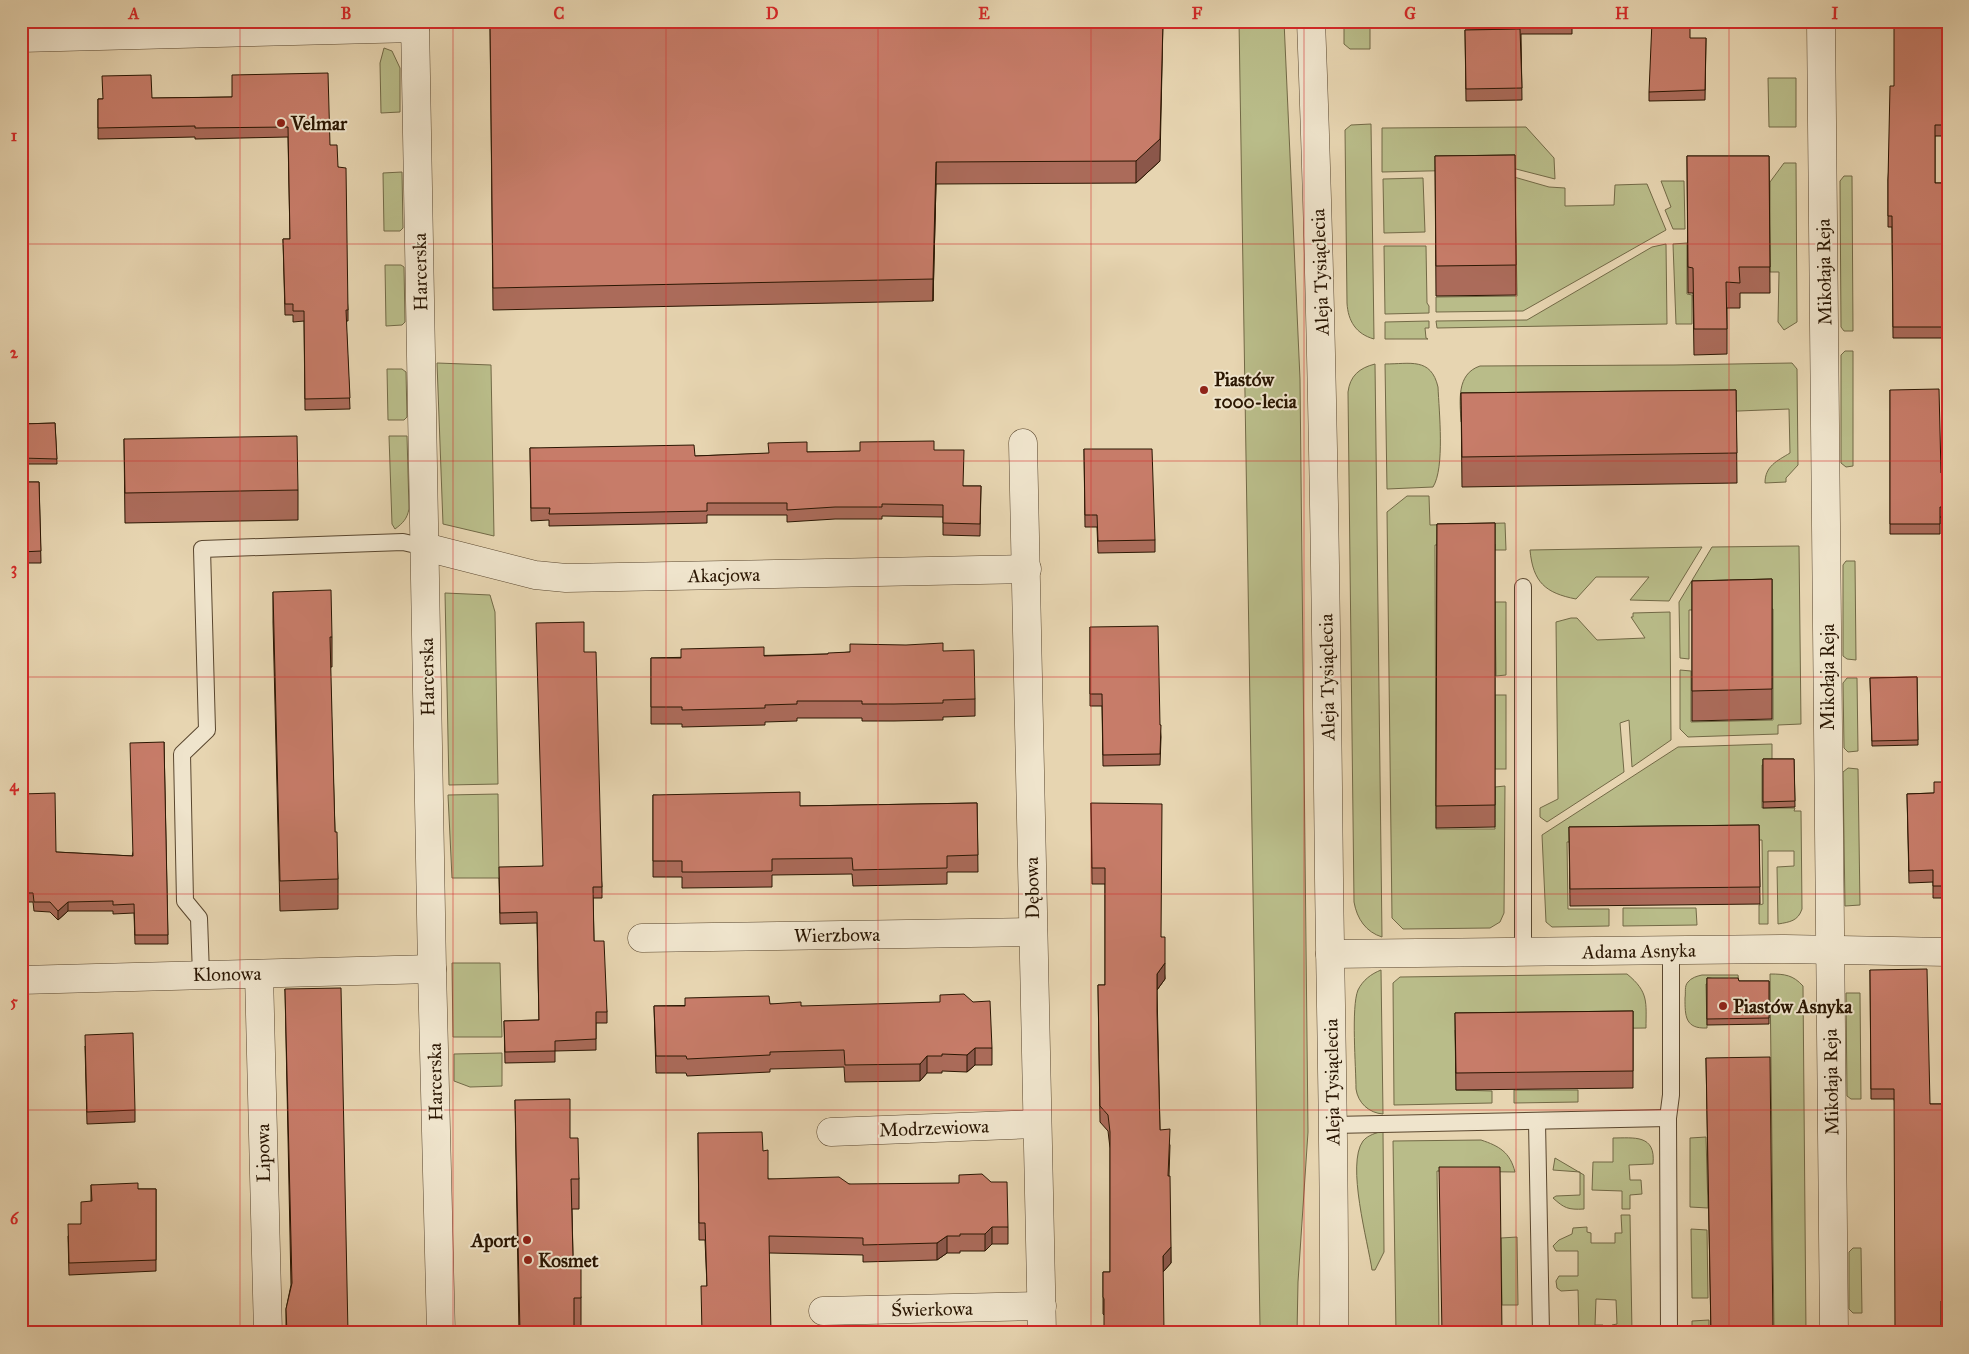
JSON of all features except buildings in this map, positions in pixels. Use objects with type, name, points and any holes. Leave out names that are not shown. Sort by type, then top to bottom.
[{"type":"street","name":"Aleja Tysiąclecia","points":[[1311,21],[1322,362],[1333,1125],[1334,1333]]},
{"type":"street","name":"Mikołaja Reja","points":[[1821,21],[1834,1333]]},
{"type":"street","points":[[21,38],[415,25]]},
{"type":"street","name":"Harcerska","points":[[415,25],[432,969],[441,1333]]},
{"type":"street","name":"Dębowa","points":[[1022,443],[1027,569],[1042,1333]]},
{"type":"street","name":"Akacjowa","points":[[425,547],[535,575],[566,578],[1027,569]]},
{"type":"street","name":"Wierzbowa","points":[[642,938],[1033,932]]},
{"type":"street","name":"Adama Asnyka","points":[[1330,954],[1829,949],[1948,952]]},
{"type":"street","name":"Klonowa","points":[[21,980],[432,969]]},
{"type":"street","name":"Lipowa","points":[[259,974],[268,1333]]},
{"type":"street","name":"Modrzewiowa","points":[[831,1132],[1037,1124]]},
{"type":"street","name":"Świerkowa","points":[[823,1312],[1042,1306]]},
{"type":"lane","points":[[201,975],[199,918],[185,901],[182,754],[207,730],[202,549],[403,542],[425,547]]},
{"type":"lane","points":[[1523,587],[1523,953]]},
{"type":"lane","points":[[1669,1333],[1668,1118],[1672,1095],[1671,951]]},
{"type":"lane","points":[[1333,1125],[1668,1118]]},
{"type":"lane","points":[[1537,1122],[1541,1333]]},
{"type":"green space","points":[[1239,21],[1284,21],[1300,379],[1308,1132],[1298,1282],[1297,1333],[1261,1333],[1260,1327]]},
{"type":"green space","points":[[1344,21],[1370,21],[1370,49],[1350,49],[1344,44]]},
{"type":"green space","points":[[384,48],[392,51],[400,68],[400,112],[381,113],[380,63]]},
{"type":"green space","points":[[1768,78],[1796,78],[1796,127],[1769,127]]},
{"type":"green space","points":[[1371,124],[1374,339],[1362,334],[1354,326],[1349,316],[1347,303],[1345,130],[1351,125]]},
{"type":"green space","points":[[1526,127],[1554,158],[1555,179],[1516,169],[1382,172],[1382,128]]},
{"type":"green space","points":[[1784,163],[1796,163],[1797,322],[1784,330],[1778,322],[1779,272],[1770,272],[1770,182]]},
{"type":"green space","points":[[402,172],[403,228],[400,231],[384,231],[383,173]]},
{"type":"green space","points":[[1844,176],[1852,176],[1853,331],[1844,331],[1841,327],[1840,181]]},
{"type":"green space","points":[[1514,177],[1549,187],[1565,188],[1565,206],[1614,205],[1615,185],[1647,184],[1666,230],[1523,311],[1436,312],[1436,297],[1517,296],[1515,184],[1440,185]]},
{"type":"green space","points":[[1423,178],[1425,232],[1384,233],[1383,179]]},
{"type":"green space","points":[[1661,181],[1684,181],[1685,229],[1673,229],[1665,210],[1671,207]]},
{"type":"green space","points":[[1687,243],[1687,294],[1692,295],[1692,324],[1676,324],[1673,244]]},
{"type":"green space","points":[[1666,244],[1667,324],[1437,328],[1436,321],[1527,320],[1652,247]]},
{"type":"green space","points":[[1384,246],[1426,246],[1427,303],[1429,313],[1385,314]]},
{"type":"green space","points":[[385,265],[401,265],[404,267],[405,322],[402,325],[386,326]]},
{"type":"green space","points":[[1429,321],[1429,328],[1425,328],[1426,338],[1428,339],[1385,339],[1385,322]]},
{"type":"green space","points":[[1845,351],[1853,351],[1853,466],[1846,467],[1841,463],[1841,355]]},
{"type":"green space","points":[[437,363],[491,365],[494,536],[443,524]]},
{"type":"green space","points":[[1792,363],[1797,369],[1798,465],[1786,478],[1786,482],[1765,483],[1769,468],[1790,453],[1789,409],[1461,422],[1460,397],[1463,382],[1472,370],[1480,366]]},
{"type":"green space","points":[[1375,364],[1382,937],[1371,932],[1363,924],[1357,914],[1354,902],[1348,392],[1351,381],[1356,373]]},
{"type":"green space","points":[[1385,364],[1418,364],[1425,367],[1435,377],[1438,387],[1440,453],[1437,478],[1433,487],[1387,489]]},
{"type":"green space","points":[[387,369],[402,369],[406,372],[407,417],[404,420],[388,420]]},
{"type":"green space","points":[[389,436],[407,436],[409,509],[407,516],[395,529],[392,524]]},
{"type":"green space","points":[[1407,496],[1429,496],[1430,525],[1505,523],[1506,550],[1495,550],[1495,544],[1435,545],[1436,829],[1495,829],[1495,787],[1505,786],[1504,913],[1500,922],[1490,928],[1403,929],[1392,918],[1387,512]]},
{"type":"green space","points":[[1799,546],[1801,724],[1778,725],[1778,734],[1688,737],[1680,729],[1680,670],[1691,671],[1691,722],[1773,720],[1773,609],[1689,610],[1689,659],[1680,658],[1679,602],[1712,547]]},
{"type":"green space","points":[[1702,547],[1669,601],[1630,600],[1649,577],[1596,577],[1576,599],[1556,593],[1542,584],[1538,578],[1534,570],[1530,550]]},
{"type":"green space","points":[[1846,561],[1855,561],[1856,660],[1847,659],[1843,656],[1843,565]]},
{"type":"green space","points":[[445,593],[490,595],[495,612],[498,784],[449,785]]},
{"type":"green space","points":[[1495,602],[1506,602],[1506,675],[1496,676]]},
{"type":"green space","points":[[1670,612],[1671,740],[1632,767],[1629,720],[1620,723],[1624,772],[1547,822],[1540,817],[1540,808],[1558,799],[1556,622],[1577,618],[1597,640],[1645,638],[1631,617],[1633,617],[1633,613]]},
{"type":"green space","points":[[1847,678],[1857,678],[1858,751],[1848,752],[1844,748],[1843,683]]},
{"type":"green space","points":[[1495,695],[1506,695],[1506,769],[1495,769]]},
{"type":"green space","points":[[1772,744],[1772,764],[1762,765],[1762,808],[1795,808],[1794,811],[1801,811],[1802,909],[1796,918],[1790,922],[1778,924],[1777,867],[1794,866],[1794,851],[1768,851],[1768,924],[1759,924],[1759,905],[1763,904],[1762,840],[1567,842],[1568,909],[1609,909],[1609,926],[1552,927],[1546,922],[1542,835],[1678,747]]},
{"type":"green space","points":[[1848,768],[1858,769],[1860,905],[1845,906],[1843,772]]},
{"type":"green space","points":[[498,794],[499,878],[452,878],[448,795]]},
{"type":"green space","points":[[1623,908],[1696,908],[1697,925],[1623,926]]},
{"type":"green space","points":[[452,963],[500,963],[502,1037],[453,1037]]},
{"type":"green space","points":[[1381,970],[1383,1114],[1373,1112],[1365,1106],[1357,1094],[1354,1038],[1358,990],[1362,983]]},
{"type":"green space","points":[[1627,974],[1643,992],[1646,1004],[1646,1028],[1455,1030],[1456,1090],[1492,1091],[1492,1103],[1394,1105],[1393,983],[1400,977]]},
{"type":"green space","points":[[1770,974],[1788,976],[1796,979],[1803,986],[1806,1333],[1774,1333]]},
{"type":"green space","points":[[1702,975],[1738,975],[1739,983],[1706,984],[1707,1028],[1700,1028],[1690,1024],[1685,1010],[1685,990],[1687,984],[1692,978]]},
{"type":"green space","points":[[1846,993],[1860,993],[1861,1099],[1851,1099],[1847,1096]]},
{"type":"green space","points":[[502,1053],[502,1086],[470,1087],[454,1081],[454,1054]]},
{"type":"green space","points":[[1514,1090],[1578,1090],[1578,1102],[1514,1103]]},
{"type":"green space","points":[[1383,1131],[1384,1252],[1375,1270],[1372,1270],[1357,1185],[1358,1152],[1365,1139]]},
{"type":"green space","points":[[1706,1137],[1708,1208],[1690,1207],[1690,1138]]},
{"type":"green space","points":[[1613,1138],[1636,1138],[1642,1140],[1651,1147],[1653,1154],[1653,1164],[1629,1165],[1630,1180],[1641,1180],[1642,1194],[1630,1195],[1630,1209],[1622,1209],[1622,1191],[1592,1190],[1593,1162],[1613,1162]]},
{"type":"green space","points":[[1481,1140],[1503,1151],[1510,1159],[1515,1172],[1437,1171],[1439,1333],[1396,1333],[1393,1141]]},
{"type":"green space","points":[[1555,1158],[1579,1172],[1553,1170]]},
{"type":"green space","points":[[1580,1173],[1584,1175],[1584,1209],[1567,1208],[1553,1198],[1556,1196],[1580,1195]]},
{"type":"green space","points":[[1621,1215],[1630,1215],[1632,1333],[1612,1333],[1612,1325],[1617,1324],[1616,1300],[1596,1299],[1595,1325],[1603,1325],[1603,1333],[1579,1333],[1578,1290],[1561,1291],[1557,1288],[1556,1281],[1559,1276],[1578,1276],[1578,1251],[1556,1251],[1553,1246],[1559,1240],[1572,1234],[1573,1228],[1587,1227],[1587,1232],[1591,1233],[1591,1243],[1615,1243],[1615,1233],[1622,1233]]},
{"type":"green space","points":[[1691,1229],[1707,1230],[1708,1298],[1692,1298]]},
{"type":"green space","points":[[1517,1237],[1518,1305],[1502,1305],[1501,1238]]},
{"type":"green space","points":[[1853,1248],[1861,1248],[1862,1313],[1853,1313],[1849,1309],[1849,1252]]},
{"type":"green space","points":[[1709,1320],[1709,1333],[1692,1333],[1692,1321]]},
{"type":"place","name":"Velmar","points":[[281,123]]},
{"type":"place","name":"Piastów 1000-lecia","points":[[1204,390]]},
{"type":"place","name":"Piastów Asnyka","points":[[1723,1006]]},
{"type":"place","name":"Aport","points":[[527,1240]]},
{"type":"place","name":"Kosmet","points":[[528,1260]]}]
